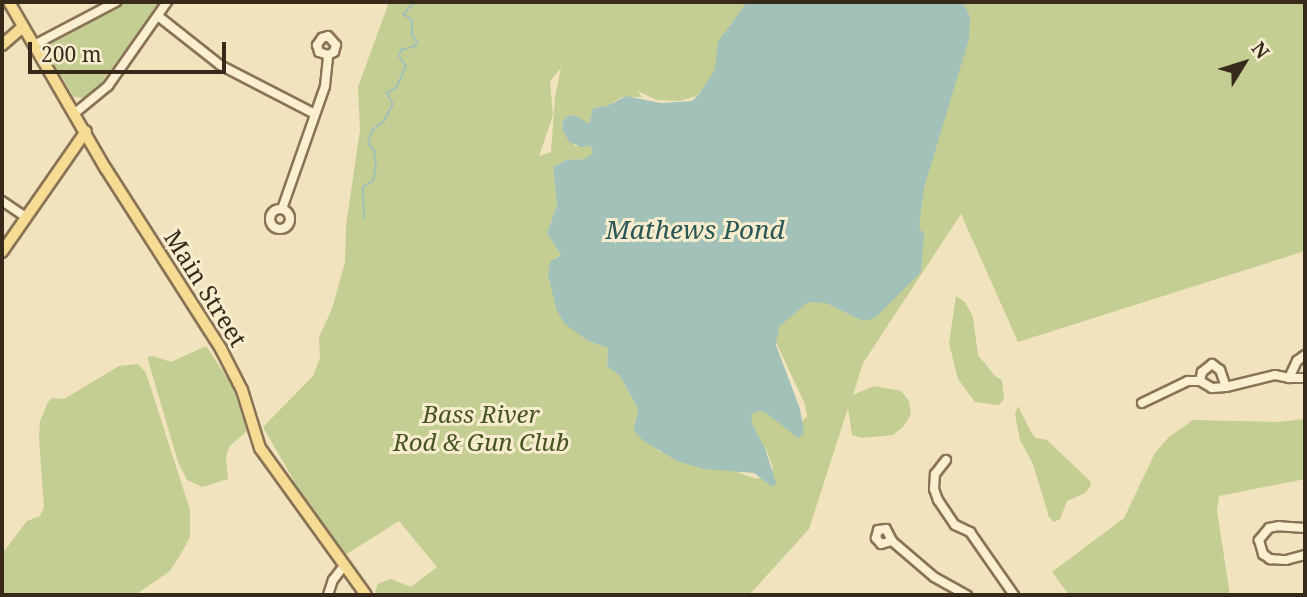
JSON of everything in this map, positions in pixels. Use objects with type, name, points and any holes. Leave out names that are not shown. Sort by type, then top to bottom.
[{"type":"main road","name":"Main Street","points":[[9,2],[106,169],[230,365],[260,448],[366,595]]},
{"type":"main road","points":[[2,45],[23,27]]},
{"type":"main road","points":[[2,252],[86,131]]},
{"type":"street","points":[[34,45],[116,2]]},
{"type":"street","points":[[75,113],[108,86],[167,2]]},
{"type":"street","points":[[158,16],[220,65],[313,113]]},
{"type":"street","points":[[282,209],[313,113],[325,86],[328,55]]},
{"type":"street","points":[[2,201],[26,218]]},
{"type":"street","points":[[1289,377],[1297,360],[1305,355]]},
{"type":"street","points":[[1200,381],[1202,372],[1212,364],[1220,370],[1226,387]]},
{"type":"street","points":[[1142,403],[1176,385],[1200,381],[1212,388],[1275,375],[1305,378]]},
{"type":"street","points":[[946,460],[935,474],[934,489],[938,500],[956,525],[970,532],[1014,595]]},
{"type":"street","points":[[1305,528],[1269,528],[1259,540],[1263,554],[1270,559],[1286,561],[1305,555]]},
{"type":"street","points":[[892,541],[934,577],[968,595]]},
{"type":"street","points":[[328,595],[333,580],[344,566]]},
{"type":"green space","points":[[124,2],[161,2],[96,90],[84,98],[74,97],[45,49],[58,36]]},
{"type":"green space","name":"Bass River Rod & Gun Club","points":[[389,2],[755,2],[730,24],[719,62],[706,87],[696,96],[680,101],[656,100],[638,91],[642,97],[622,97],[607,106],[593,108],[589,124],[569,115],[563,121],[562,128],[575,146],[590,145],[593,154],[585,159],[566,160],[553,167],[557,205],[547,233],[561,255],[555,258],[579,334],[588,341],[608,348],[607,366],[620,376],[636,405],[638,413],[634,426],[643,438],[660,452],[684,454],[757,479],[773,469],[766,448],[730,418],[762,407],[778,422],[794,427],[807,417],[805,404],[774,338],[783,309],[917,228],[946,2],[1305,2],[1305,251],[1018,342],[961,214],[863,363],[853,395],[874,386],[901,391],[909,401],[911,414],[904,426],[893,435],[862,438],[852,435],[848,408],[809,529],[749,595],[377,595],[375,591],[378,584],[391,579],[411,587],[437,567],[399,521],[339,559],[263,427],[313,376],[320,358],[319,337],[332,309],[345,262],[346,226],[360,130],[358,87]],"holes":[[[561,68],[555,97],[551,152],[539,156],[553,115],[550,81]]]},
{"type":"green space","points":[[956,296],[965,302],[973,317],[978,355],[995,376],[1002,380],[1004,399],[999,405],[975,402],[958,379],[949,343]]},
{"type":"green space","points":[[206,346],[232,385],[248,430],[229,447],[226,457],[228,479],[202,487],[187,480],[178,462],[148,357],[171,362]]},
{"type":"green space","points":[[138,364],[146,373],[190,510],[190,537],[182,552],[170,571],[135,595],[2,595],[2,554],[27,521],[40,516],[44,507],[39,438],[40,421],[48,402],[52,398],[64,399],[119,366]]},
{"type":"green space","points":[[1018,406],[1036,438],[1047,440],[1090,481],[1091,486],[1085,493],[1067,501],[1060,519],[1054,522],[1049,517],[1033,464],[1020,440],[1015,414]]},
{"type":"green space","points":[[1305,419],[1305,479],[1219,496],[1217,511],[1230,595],[1069,595],[1052,572],[1124,518],[1155,453],[1168,438],[1193,420],[1278,422]]},
{"type":"water","name":"Mathews Pond","points":[[747,2],[963,2],[970,17],[969,39],[924,188],[919,227],[924,235],[921,272],[875,318],[863,321],[826,303],[808,302],[779,327],[776,345],[800,409],[804,433],[798,438],[766,413],[759,411],[751,414],[752,424],[765,448],[776,483],[773,487],[754,473],[704,469],[677,461],[645,442],[633,430],[638,413],[636,405],[620,376],[607,366],[608,348],[588,341],[565,324],[557,311],[548,275],[550,262],[561,255],[547,233],[557,205],[553,167],[566,160],[585,159],[593,153],[590,145],[582,147],[569,142],[562,128],[563,121],[569,115],[589,124],[593,108],[607,106],[626,96],[661,103],[692,101],[715,69],[718,42]]},
{"type":"waterway","points":[[364,219],[363,187],[373,181],[376,167],[374,150],[368,144],[372,130],[384,121],[393,104],[387,93],[396,88],[406,66],[399,56],[401,50],[415,46],[417,42],[412,35],[412,20],[403,14],[415,2]]}]
